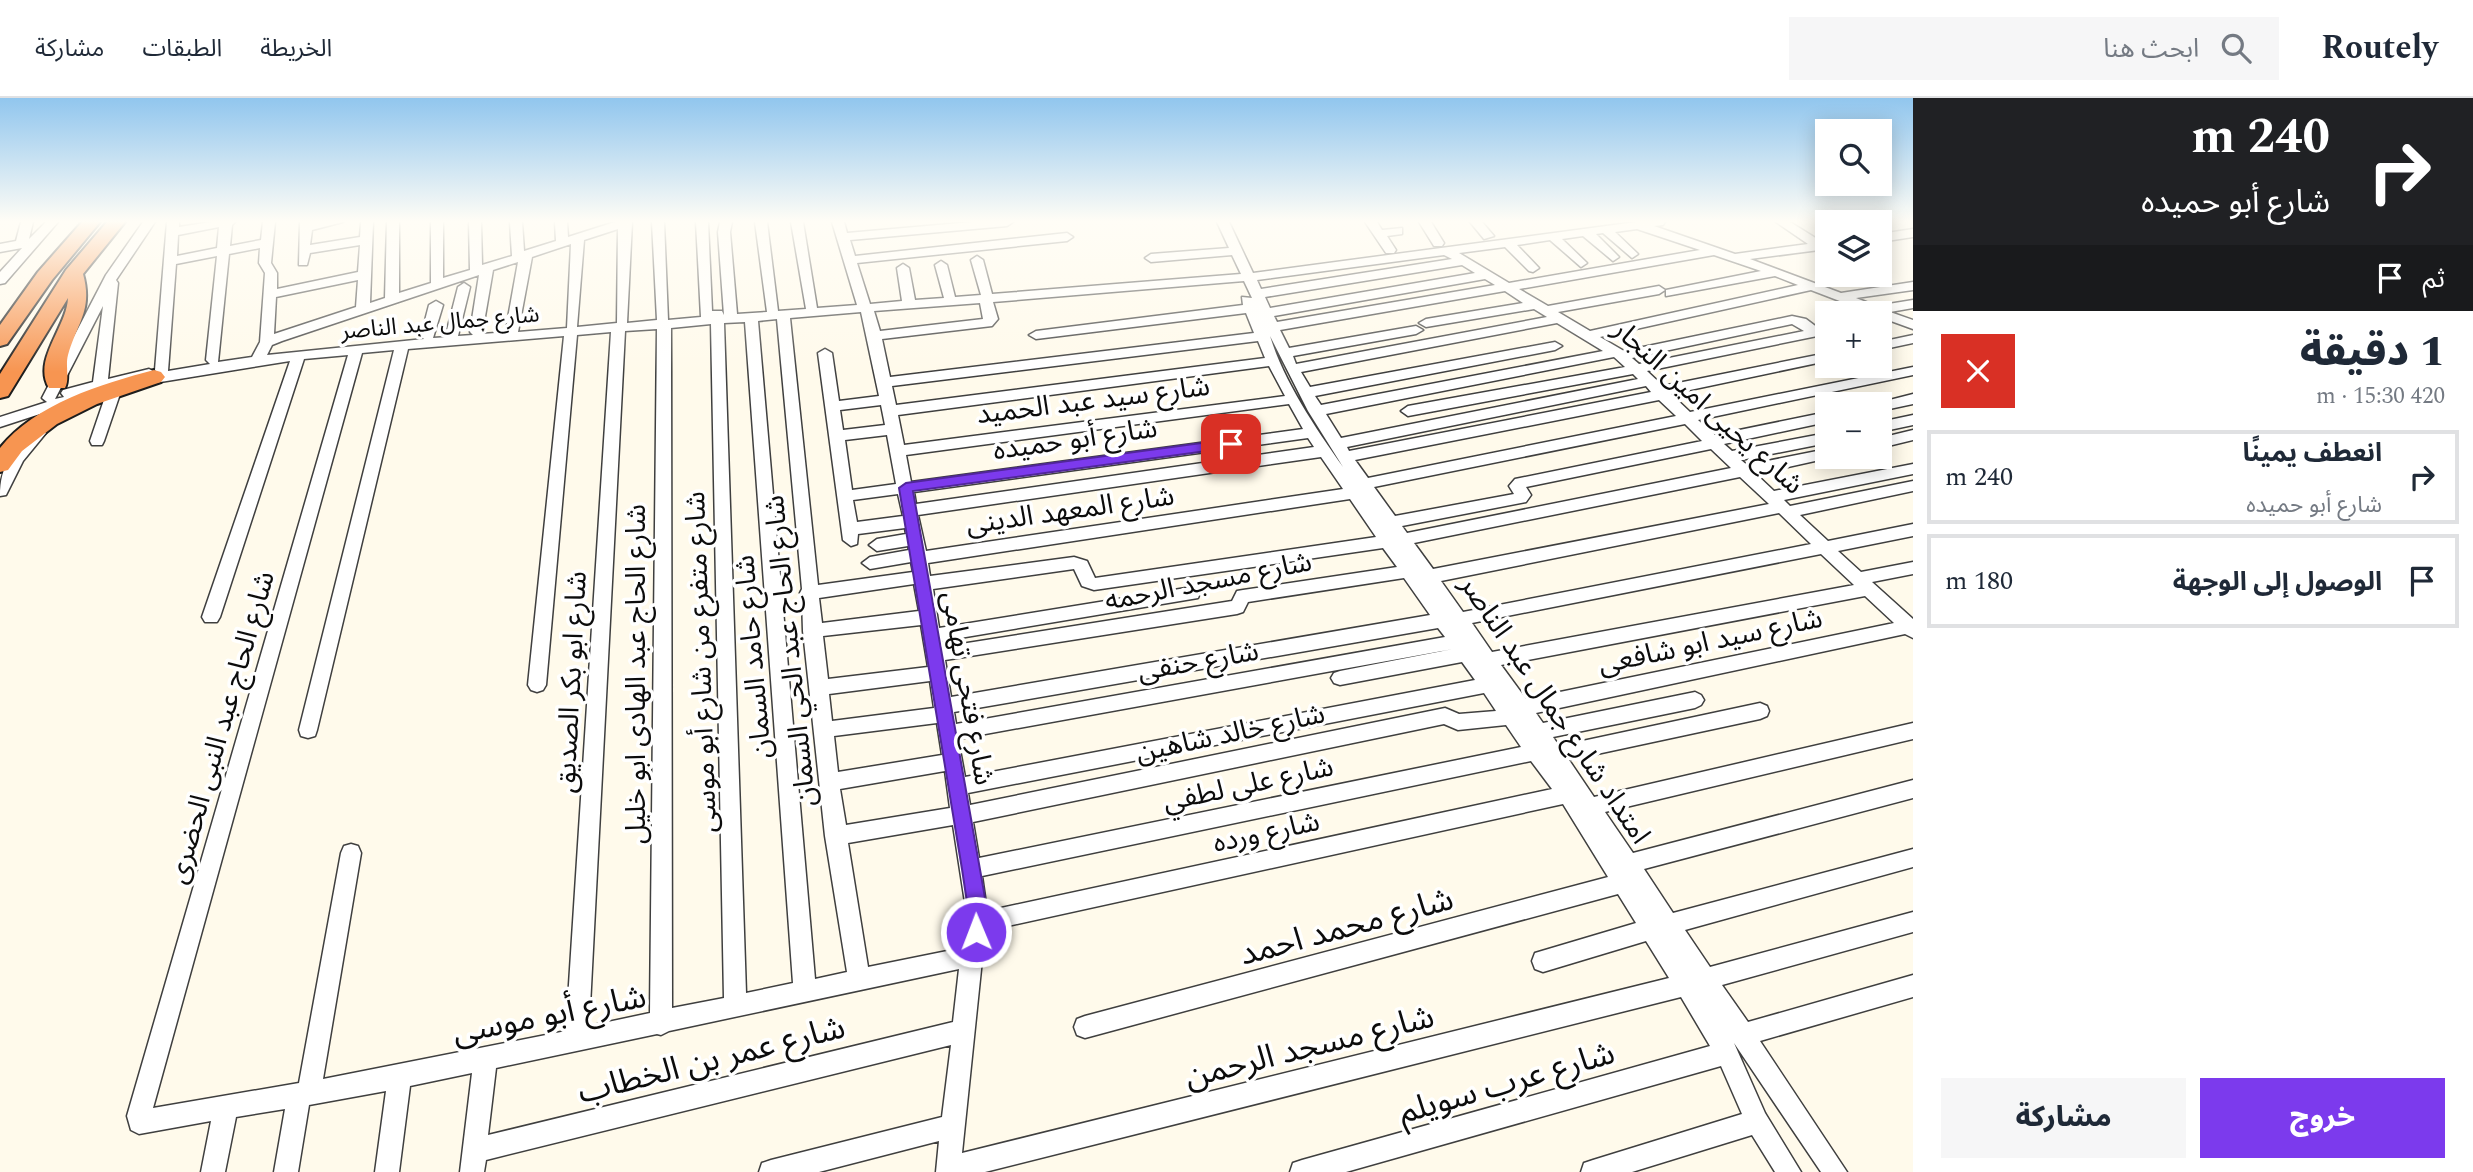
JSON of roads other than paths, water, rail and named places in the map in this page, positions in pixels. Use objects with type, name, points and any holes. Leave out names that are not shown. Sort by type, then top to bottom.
[{"type":"highway","points":[[0,340],[48,272]]},
{"type":"highway","points":[[1,390],[74,274]]},
{"type":"highway","points":[[53,391],[56,365],[80,298],[74,274]]},
{"type":"highway","points":[[0,311],[45,276]]},
{"type":"highway","points":[[0,464],[23,435],[45,419],[163,374]]},
{"type":"street","points":[[53,391],[114,272]]},
{"type":"street","points":[[0,491],[17,458],[41,430],[64,414],[163,374],[169,272]]},
{"type":"street","points":[[213,360],[221,272]]},
{"type":"street","points":[[261,352],[270,272]]},
{"type":"street","points":[[270,288],[354,272]]},
{"type":"street","points":[[363,308],[365,272]]},
{"type":"street","points":[[392,272],[392,298]]},
{"type":"street","points":[[437,272],[437,283]]},
{"type":"street","points":[[261,352],[363,308],[470,272]]},
{"type":"street","points":[[477,332],[482,272]]},
{"type":"street","points":[[513,329],[520,272]]},
{"type":"street","points":[[537,685],[576,272]]},
{"type":"street","name":"شارع ابو بكر الصديق","points":[[577,1041],[623,272]]},
{"type":"street","name":"شارع الحاج عبد الهادى ابو خليل","points":[[661,272],[661,1024]]},
{"type":"street","points":[[711,272],[718,316]]},
{"type":"street","points":[[718,316],[721,272]]},
{"type":"street","name":"شارع الحاج عبد الحي السمان","points":[[770,272],[777,312],[835,836],[859,981]]},
{"type":"street","points":[[805,272],[811,307]]},
{"type":"street","name":"شارع فتحى تهامى","points":[[853,272],[874,336],[899,450],[972,869],[976,923],[948,1170]]},
{"type":"street","points":[[904,272],[908,300]]},
{"type":"street","points":[[944,272],[949,296]]},
{"type":"street","points":[[874,336],[987,323],[991,319],[980,272]]},
{"type":"street","points":[[1191,272],[1251,293],[1509,288],[1598,272]]},
{"type":"street","points":[[1243,272],[1251,293]]},
{"type":"street","points":[[1251,293],[1318,272]]},
{"type":"street","points":[[836,430],[890,408],[937,375],[1338,272]]},
{"type":"street","points":[[1036,335],[1251,293],[1390,272]]},
{"type":"street","name":"شارع يحيى امين النجار","points":[[1483,272],[1620,354],[1912,628]]},
{"type":"street","points":[[832,406],[890,408],[1283,361],[1775,272]]},
{"type":"street","points":[[1776,272],[1849,301]]},
{"type":"street","points":[[100,384],[112,275]]},
{"type":"street","points":[[1251,293],[1488,275]]},
{"type":"street","points":[[1590,335],[1812,286]]},
{"type":"street","points":[[1840,297],[1913,286]]},
{"type":"street","points":[[453,334],[464,287]]},
{"type":"street","name":"شارع جمال عبد الناصر","points":[[7,416],[53,391],[163,374],[261,352],[299,355],[572,328],[1051,291],[1251,293]]},
{"type":"street","name":"امتداد شارع جمال عبد الناصر","points":[[1251,293],[1299,396],[1312,433],[1335,450]]},
{"type":"street","name":"شارع جمال عبد الناصر","points":[[718,316],[751,317],[811,307],[865,306],[949,296],[986,296]]},
{"type":"street","points":[[1892,311],[1913,304]]},
{"type":"street","points":[[428,336],[436,305]]},
{"type":"street","points":[[1283,361],[1421,327],[1549,311]]},
{"type":"street","name":"شارع متفرع من شارع أبو موسى","points":[[718,316],[735,1008]]},
{"type":"street","name":"شارع حامد السمان","points":[[751,317],[805,993]]},
{"type":"street","points":[[1892,318],[1910,323]]},
{"type":"street","points":[[1315,411],[1793,320],[1815,328]]},
{"type":"street","name":"شارع جمال عبد الناصر","points":[[7,416],[213,360],[261,352],[513,329],[572,328]]},
{"type":"street","points":[[1408,411],[1637,369],[1815,332]]},
{"type":"street","points":[[1892,343],[1913,339]]},
{"type":"street","points":[[308,730],[402,345]]},
{"type":"street","name":"شارع سيد عبد الحميد","points":[[899,450],[1299,396],[1555,345]]},
{"type":"street","name":"شارع الحاج عبد النبى الحضرى","points":[[138,1119],[356,350]]},
{"type":"street","points":[[825,354],[850,535],[915,537]]},
{"type":"street","points":[[211,617],[299,355]]},
{"type":"street","points":[[877,545],[1335,450],[1815,359]]},
{"type":"street","name":"شارع المعهد الدينى","points":[[915,537],[1358,489],[1913,371]]},
{"type":"street","points":[[97,441],[113,394]]},
{"type":"street","name":"امتداد شارع جمال عبد الناصر","points":[[1299,396],[1315,411],[1358,489],[1418,576],[1489,660],[1516,712]]},
{"type":"street","points":[[1892,403],[1913,399]]},
{"type":"street","points":[[1390,532],[1521,498],[1522,494],[1517,487],[1520,483],[1815,420]]},
{"type":"street","points":[[1892,424],[1913,420]]},
{"type":"street","name":"شارع أبو حميده","points":[[845,496],[1312,433]]},
{"type":"street","points":[[1892,440],[1913,435]]},
{"type":"street","points":[[1730,457],[1815,440]]},
{"type":"street","points":[[808,593],[1074,563],[1081,565],[1088,582],[1094,584],[1745,472],[1815,457]]},
{"type":"street","points":[[1780,505],[1913,469]]},
{"type":"street","points":[[1418,576],[1780,505],[1913,486]]},
{"type":"street","points":[[823,730],[1452,619],[1913,530]]},
{"type":"street","points":[[870,563],[915,537]]},
{"type":"street","points":[[1489,660],[1863,584],[1913,568]]},
{"type":"street","name":"شارع مسجد الرحمه","points":[[936,664],[1239,607],[1239,598],[1243,596],[1418,576]]},
{"type":"street","points":[[812,631],[929,626],[1192,593]]},
{"type":"street","name":"امتداد شارع جمال عبد الناصر","points":[[1452,619],[1464,648],[1488,685],[1516,712],[1590,807],[1625,874]]},
{"type":"street","name":"شارع سيد ابو شافعى","points":[[1516,712],[1912,628]]},
{"type":"street","points":[[1340,678],[1464,648]]},
{"type":"street","name":"شارع حنفى","points":[[947,733],[1464,648]]},
{"type":"street","points":[[819,688],[936,664]]},
{"type":"street","points":[[957,787],[1488,685]]},
{"type":"street","points":[[1543,747],[1695,700]]},
{"type":"street","points":[[1543,747],[1760,711]]},
{"type":"street","name":"شارع خالد شاهين","points":[[835,836],[962,815],[1442,717],[1458,722],[1516,712]]},
{"type":"street","points":[[1590,807],[1913,731]]},
{"type":"street","name":"امتداد شارع جمال عبد الناصر","points":[[1543,747],[1568,794],[1625,874],[1735,1044],[1835,1172]]},
{"type":"street","name":"شارع على لطفي","points":[[972,869],[1543,747]]},
{"type":"street","points":[[829,782],[952,762]]},
{"type":"street","name":"شارع محمد احمد","points":[[1085,1027],[1625,874],[1913,789]]},
{"type":"street","name":"شارع ورده","points":[[976,923],[1568,794]]},
{"type":"street","points":[[286,1172],[351,853]]},
{"type":"street","points":[[1543,961],[1913,858]]},
{"type":"street","name":"شارع مسجد الرحمن","points":[[948,1170],[1695,982],[1913,922]]},
{"type":"street","name":"شارع أبو موسى","points":[[138,1119],[142,1123],[400,1077],[661,1024],[972,956]]},
{"type":"street","name":"شارع عرب سويلم","points":[[1302,1172],[1735,1044],[1913,986]]},
{"type":"street","name":"شارع عمر بن الخطاب","points":[[473,1161],[963,1031]]},
{"type":"street","name":"امتداد شارع جمال عبد الناصر","points":[[1735,1044],[1757,1121],[1789,1172]]},
{"type":"street","points":[[473,1161],[485,1059]]},
{"type":"street","points":[[387,1172],[400,1077]]},
{"type":"street","points":[[213,1172],[226,1108]]},
{"type":"street","points":[[1593,1172],[1757,1121]]},
{"type":"street","points":[[771,1172],[953,1126]]}]
